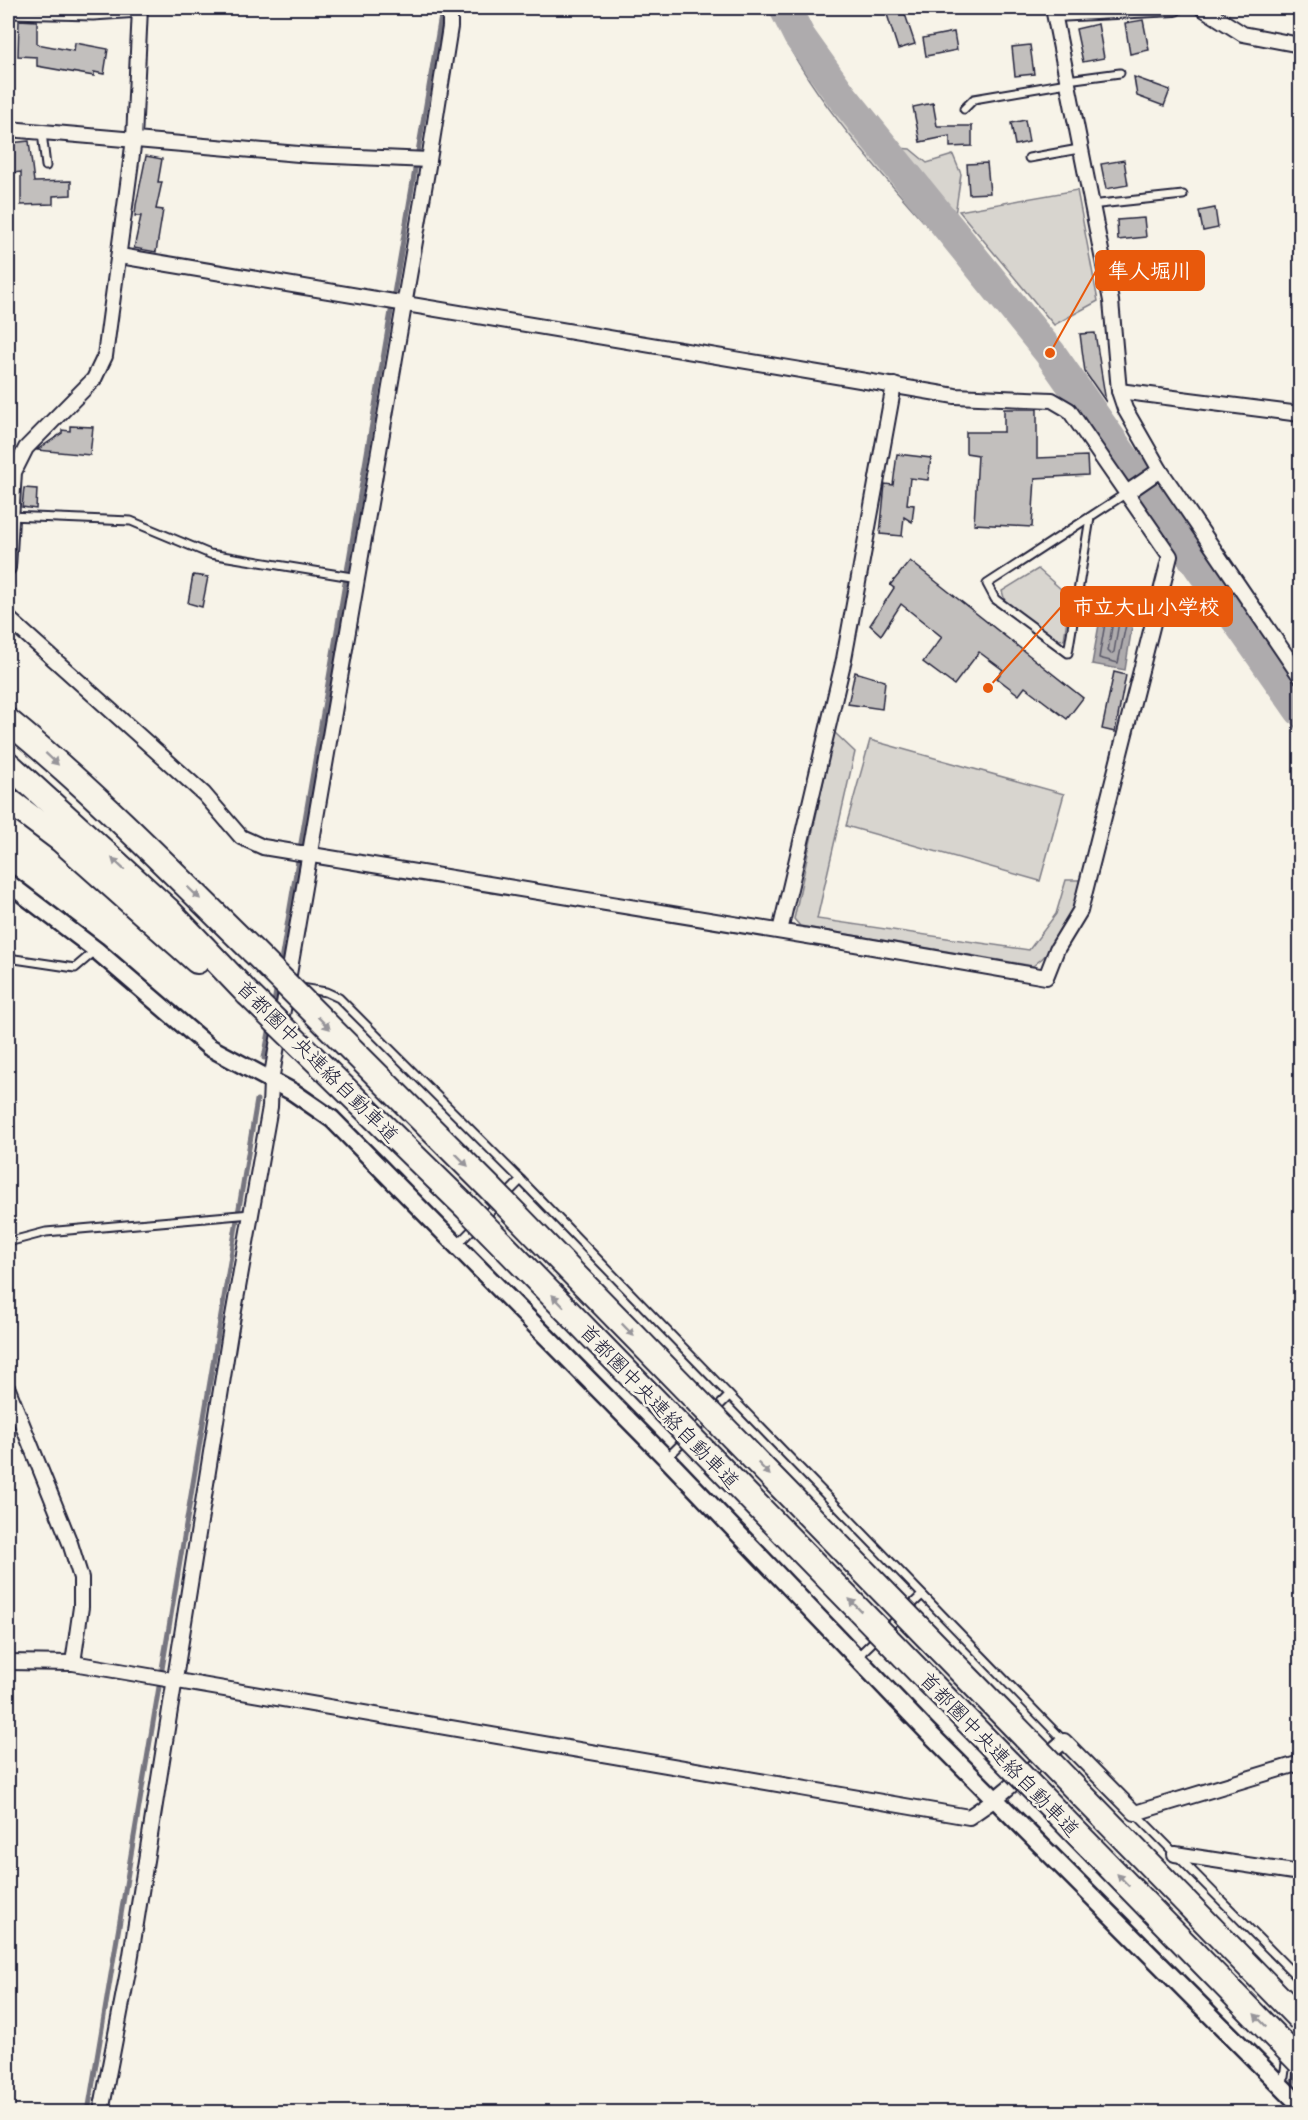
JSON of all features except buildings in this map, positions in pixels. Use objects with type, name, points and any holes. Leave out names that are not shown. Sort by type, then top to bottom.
[{"type":"highway","name":"首都圏中央連絡自動車道","points":[[8,721],[153,853],[498,1197],[1294,2028]]},
{"type":"highway","name":"首都圏中央連絡自動車道","points":[[8,764],[167,909],[245,998],[412,1154],[1300,2062]]},
{"type":"highway","points":[[8,800],[61,840],[245,998]]},
{"type":"street","points":[[102,2112],[132,1949],[173,1681],[270,1107],[271,1081],[429,160],[450,27],[450,8]]},
{"type":"street","points":[[1175,8],[1054,11],[1079,150],[1111,301],[1119,391],[1125,409],[1156,473],[1300,676]]},
{"type":"street","points":[[1202,8],[1243,34],[1300,45]]},
{"type":"street","points":[[8,568],[9,516],[14,472],[26,448],[94,379],[105,356],[134,139],[139,10]]},
{"type":"street","points":[[8,129],[310,155],[429,160]]},
{"type":"street","points":[[8,618],[204,794],[242,837],[263,847],[1046,977],[1057,949],[1080,911],[1170,556],[1128,492],[1069,410],[1052,400],[955,396],[120,256]]},
{"type":"street","points":[[780,932],[844,659],[894,386]]},
{"type":"street","points":[[1119,391],[1300,414]]},
{"type":"street","points":[[1128,492],[1156,473]]},
{"type":"street","points":[[8,883],[96,950],[209,1047],[315,1105],[332,1119],[458,1244],[995,1799],[1300,2105]]},
{"type":"street","points":[[8,1389],[70,1543],[81,1578],[81,1607],[73,1663]]},
{"type":"street","points":[[8,1662],[73,1663],[969,1817],[995,1799],[1064,1741],[1135,1814],[1300,1763]]},
{"type":"street","points":[[1175,1854],[1300,1873]]},
{"type":"lane","points":[[8,14],[93,16],[139,10]]},
{"type":"lane","points":[[964,109],[974,99],[1120,73]]},
{"type":"lane","points":[[42,133],[46,166]]},
{"type":"lane","points":[[1029,158],[1079,150]]},
{"type":"lane","points":[[1090,205],[1183,195]]},
{"type":"lane","points":[[1090,518],[1068,653],[995,599],[987,584],[1128,492]]},
{"type":"lane","points":[[9,516],[131,521],[210,554],[358,578]]},
{"type":"lane","points":[[8,958],[75,968],[96,950]]},
{"type":"lane","points":[[287,986],[326,992],[339,998],[521,1180],[1064,1741]]},
{"type":"lane","points":[[458,1244],[521,1180]]},
{"type":"lane","points":[[8,1242],[46,1232],[251,1214]]},
{"type":"lane","points":[[666,1458],[729,1396]]},
{"type":"lane","points":[[857,1657],[922,1594]]},
{"type":"lane","points":[[1135,1814],[1300,1980],[1294,2028],[1282,2086]]},
{"type":"shaded area","points":[[769,8],[779,8],[813,68],[856,128],[1020,327],[1136,478],[1132,481],[1124,479],[1053,379],[997,306],[891,185],[836,118],[788,46]]},
{"type":"shaded area","points":[[887,147],[910,149],[927,163],[953,155],[961,174],[955,215],[947,217]]},
{"type":"shaded area","points":[[1077,190],[1098,301],[1054,325],[959,211]]},
{"type":"shaded area","points":[[1159,485],[1300,691],[1300,703],[1153,489]]},
{"type":"shaded area","points":[[1147,494],[1249,646],[1300,716],[1300,734],[1138,501]]},
{"type":"shaded area","points":[[1038,569],[1070,597],[1064,640],[1056,639],[1005,601],[1002,591]]},
{"type":"shaded area","points":[[834,732],[855,752],[817,919],[1029,950],[1056,914],[1066,880],[1082,880],[1065,927],[1043,958],[1033,966],[800,926],[794,919]]},
{"type":"shaded area","points":[[870,740],[1064,794],[1040,881],[846,826]]},
{"type":"water","points":[[1103,602],[1135,608],[1125,670],[1092,664]]},
{"type":"waterway","points":[[280,967],[441,16],[440,8]]},
{"type":"waterway","points":[[785,8],[799,36],[841,95],[1050,353],[1300,710]]},
{"type":"waterway","points":[[273,1009],[277,985]]},
{"type":"waterway","points":[[264,1058],[270,1027]]},
{"type":"waterway","points":[[88,2112],[257,1100]]},
{"type":"waterway","points":[[1288,2112],[1296,2067]]},
{"type":"place","name":"隼人堀川","points":[[1050,353]]},
{"type":"place","name":"市立大山小学校","points":[[988,688]]}]
